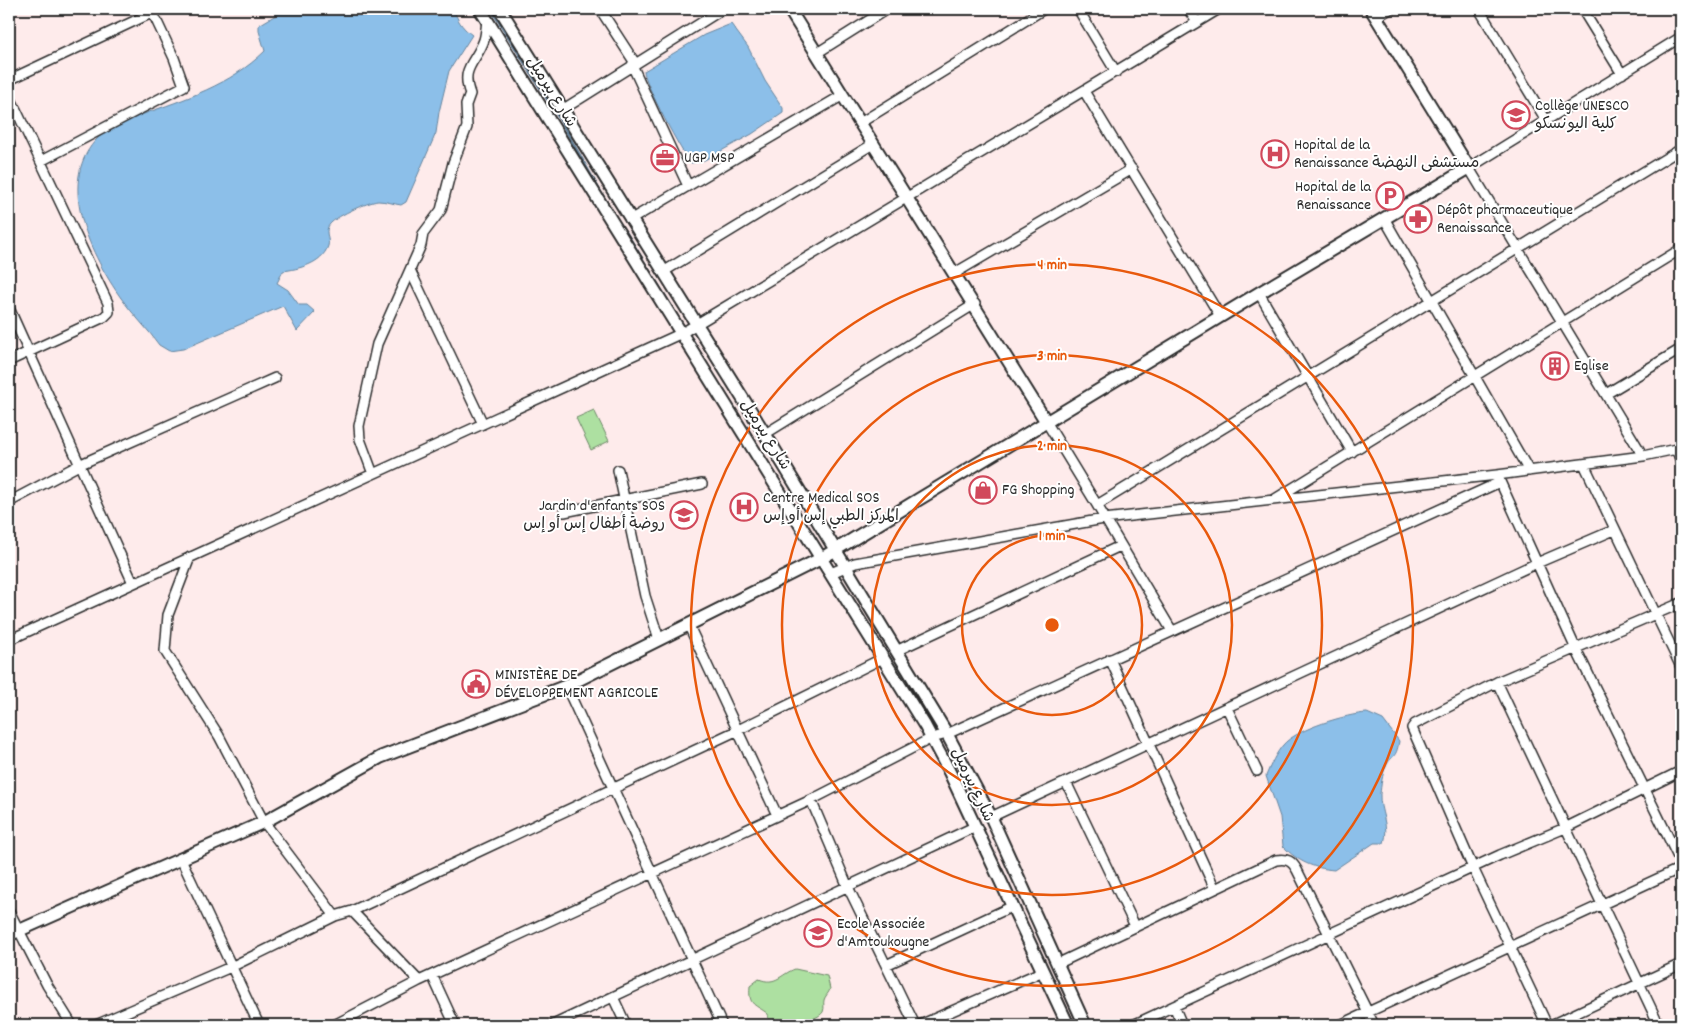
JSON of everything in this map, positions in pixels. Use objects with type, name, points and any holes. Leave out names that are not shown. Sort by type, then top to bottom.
[{"type":"street","name":"شارع بيرميل","points":[[480,9],[689,329],[765,434],[947,734],[991,817],[1085,1025]]},
{"type":"street","name":"شارع بيرميل","points":[[500,9],[662,272],[689,329],[882,659],[932,738],[950,773],[1041,972],[1068,1025]]},
{"type":"street","points":[[600,9],[634,64],[688,186]]},
{"type":"street","points":[[562,110],[722,9]]},
{"type":"street","points":[[790,9],[975,304],[1172,631]]},
{"type":"street","points":[[817,53],[887,9]]},
{"type":"street","points":[[860,123],[1044,9]]},
{"type":"street","points":[[1078,9],[1116,72]]},
{"type":"street","points":[[1188,9],[1197,22]]},
{"type":"street","points":[[9,640],[689,329],[1219,9]]},
{"type":"street","points":[[1390,9],[1374,13],[1519,247],[1643,456]]},
{"type":"street","points":[[1479,9],[1546,120]]},
{"type":"street","points":[[1582,9],[1622,74]]},
{"type":"street","points":[[9,80],[154,10],[174,58],[184,86],[41,162]]},
{"type":"street","points":[[373,474],[360,439],[359,426],[377,344],[410,270],[423,234],[441,210],[453,163],[467,127],[466,105],[470,94],[466,84],[466,72],[484,40],[488,20]]},
{"type":"street","points":[[13,933],[264,822],[381,757],[566,686],[822,558],[1047,423],[1220,316],[1469,168],[1681,37]]},
{"type":"street","points":[[1084,91],[1220,316]]},
{"type":"street","points":[[630,220],[843,94]]},
{"type":"street","points":[[9,95],[108,303],[109,312],[104,317],[9,361]]},
{"type":"street","points":[[662,272],[873,144]]},
{"type":"street","points":[[1097,505],[1681,149]]},
{"type":"street","points":[[955,273],[1132,169]]},
{"type":"street","points":[[1384,218],[1529,471]]},
{"type":"street","points":[[1272,500],[1564,323],[1681,249]]},
{"type":"street","points":[[410,270],[483,424]]},
{"type":"street","points":[[1259,293],[1352,452]]},
{"type":"street","points":[[765,434],[975,304]]},
{"type":"street","points":[[9,308],[81,464],[133,583]]},
{"type":"street","points":[[1606,394],[1681,349]]},
{"type":"street","points":[[9,502],[81,464],[275,378]]},
{"type":"street","points":[[832,573],[844,566],[1104,519],[1272,500],[1498,479],[1529,471],[1643,456],[1678,449],[1681,461]]},
{"type":"street","points":[[1584,464],[1681,667]]},
{"type":"street","points":[[618,470],[626,500],[645,596],[659,639]]},
{"type":"street","points":[[1498,479],[1575,647],[1681,863]]},
{"type":"street","points":[[334,1025],[418,981],[810,800],[932,738],[947,734],[1498,479]]},
{"type":"street","points":[[564,512],[702,484]]},
{"type":"street","points":[[991,817],[1537,563],[1614,530]]},
{"type":"street","points":[[896,652],[1120,546]]},
{"type":"street","points":[[190,557],[168,615],[165,651],[218,736],[264,822],[335,916]]},
{"type":"street","points":[[1547,1025],[1473,868],[1412,728],[1415,724],[1497,682],[1681,603]]},
{"type":"street","points":[[689,626],[736,731],[777,815]]},
{"type":"street","points":[[96,1025],[233,966],[335,916],[352,911],[736,731],[882,659]]},
{"type":"street","points":[[1110,659],[1215,889]]},
{"type":"street","points":[[1497,682],[1659,1025]]},
{"type":"street","points":[[566,686],[722,1025]]},
{"type":"street","points":[[1228,708],[1257,771]]},
{"type":"street","points":[[1133,1025],[1473,868],[1565,828],[1681,771]]},
{"type":"street","points":[[1066,782],[1135,926]]},
{"type":"street","points":[[810,800],[848,887],[914,1025]]},
{"type":"street","points":[[553,1025],[974,827]]},
{"type":"street","points":[[1057,964],[1276,860],[1284,858],[1293,863],[1374,1025]]},
{"type":"street","points":[[181,859],[233,966],[259,1025]]},
{"type":"street","points":[[1340,1025],[1681,868]]},
{"type":"street","points":[[886,965],[1011,907]]},
{"type":"street","points":[[9,911],[13,933],[72,1025]]},
{"type":"street","points":[[352,911],[418,981]]},
{"type":"street","points":[[1551,1025],[1681,964]]},
{"type":"street","points":[[920,1025],[1041,972]]},
{"type":"street","points":[[432,975],[455,1025]]},
{"type":"street","points":[[613,997],[626,1025]]},
{"type":"street","points":[[1174,1006],[1182,1025]]},
{"type":"green space","points":[[594,410],[609,441],[591,450],[576,418]]},
{"type":"green space","points":[[795,969],[827,976],[830,989],[824,1000],[823,1012],[806,1021],[769,1025],[768,1014],[754,1004],[750,998],[750,986],[759,979],[765,981],[774,980]]},
{"type":"water","points":[[286,9],[458,9],[455,13],[458,20],[472,35],[449,71],[436,133],[406,202],[401,205],[384,201],[373,202],[343,215],[328,227],[328,246],[321,257],[302,267],[283,271],[277,283],[288,290],[299,305],[307,305],[315,312],[297,331],[283,306],[183,349],[169,351],[159,345],[121,298],[99,262],[90,242],[82,221],[78,200],[79,179],[84,159],[95,141],[111,129],[129,120],[207,90],[251,63],[265,51],[259,25]]},
{"type":"water","points":[[731,24],[748,47],[765,81],[783,108],[783,113],[752,134],[701,162],[691,163],[664,118],[650,89],[644,71],[704,35]]},
{"type":"water","points":[[1367,713],[1383,720],[1399,741],[1395,755],[1385,770],[1381,784],[1380,800],[1386,830],[1384,843],[1374,843],[1334,870],[1319,868],[1300,860],[1283,846],[1280,817],[1266,776],[1283,745],[1299,733],[1322,723]]},
{"type":"waterway","points":[[491,9],[557,115],[614,215]]},
{"type":"waterway","points":[[626,232],[672,307]]},
{"type":"waterway","points":[[692,339],[706,363]]},
{"type":"waterway","points":[[886,652],[899,673]]},
{"type":"waterway","points":[[939,740],[973,809]]},
{"type":"waterway","points":[[986,836],[1020,908]]},
{"type":"place","name":"Collège UNESCO كلية اليونسكو","points":[[1516,115]]},
{"type":"place","name":"Hopital de la Renaissance مستشفى النهضة","points":[[1275,154]]},
{"type":"place","name":"UGP MSP","points":[[665,158]]},
{"type":"place","name":"Hopital de la Renaissance","points":[[1390,196]]},
{"type":"place","name":"Dépôt pharmaceutique Renaissance","points":[[1418,219]]},
{"type":"place","name":"Eglise","points":[[1555,366]]},
{"type":"place","name":"FG Shopping","points":[[983,490]]},
{"type":"place","name":"Centre Medical SOS المركز الطبي إس أو إس","points":[[744,507]]},
{"type":"place","name":"Jardin d'enfants SOS روضة أطفال إس أو إس","points":[[684,515]]},
{"type":"place","name":"MINISTÈRE DE DÉVELOPPEMENT AGRICOLE","points":[[476,684]]},
{"type":"place","name":"Ecole Associée d'Amtoukougne","points":[[818,933]]}]
